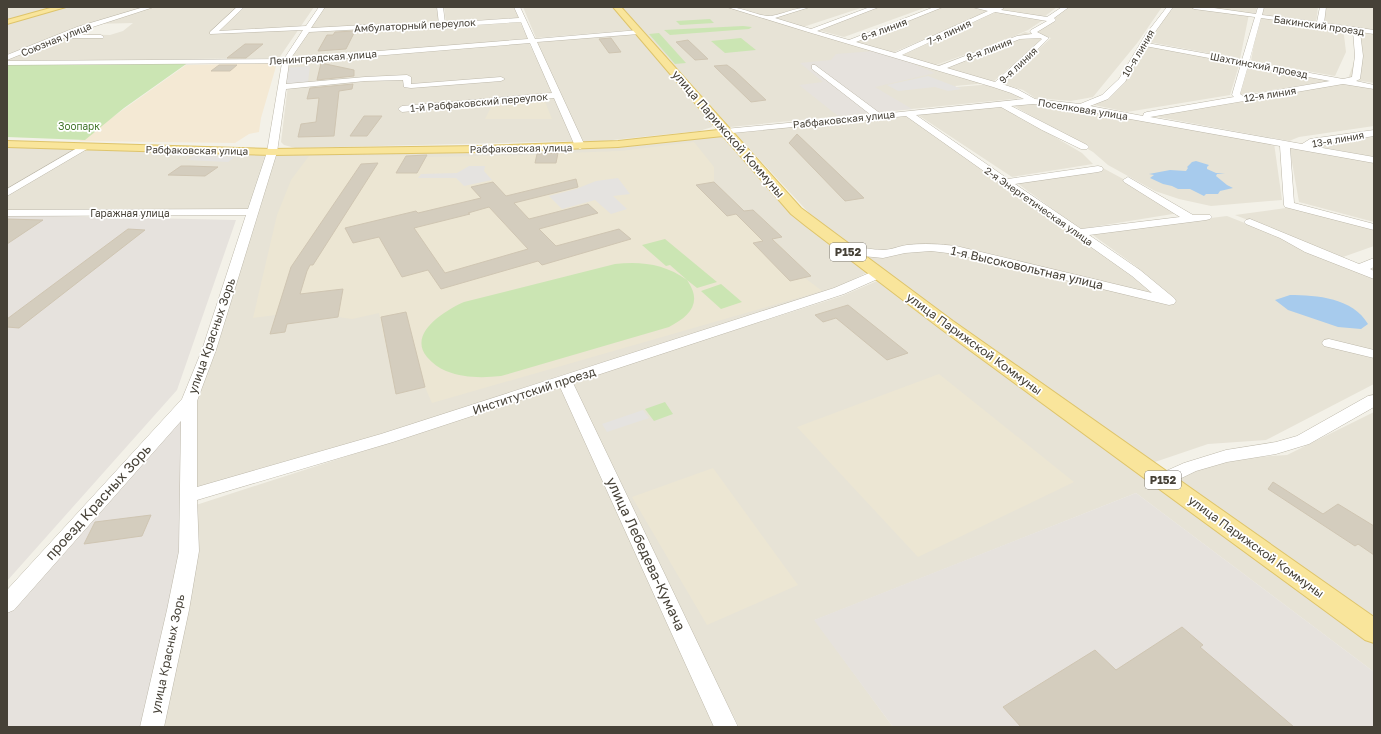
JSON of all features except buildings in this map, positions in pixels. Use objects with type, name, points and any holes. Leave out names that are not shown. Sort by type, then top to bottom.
[{"type":"main road","points":[[7,22],[62,7]]},
{"type":"main road","name":"улица Парижской Коммуны","points":[[617,7],[796,211],[875,272],[1374,632]]},
{"type":"main road","name":"Рабфаковская улица","points":[[7,144],[272,152],[580,146],[618,144],[726,132]]},
{"type":"street","name":"Союзная улица","points":[[7,58],[78,28],[151,7]]},
{"type":"street","name":"Амбулаторный переулок","points":[[241,7],[212,33],[307,29],[385,29],[523,20]]},
{"type":"street","name":"улица Красных Зорь","points":[[152,727],[178,610],[189,551],[189,401],[209,350],[272,152],[286,61],[322,7]]},
{"type":"street","points":[[440,7],[442,25]]},
{"type":"street","points":[[517,7],[580,146]]},
{"type":"street","points":[[734,8],[744,7]]},
{"type":"street","points":[[769,18],[807,7]]},
{"type":"street","points":[[810,31],[876,7]]},
{"type":"street","name":"6-я линия","points":[[849,42],[940,7]]},
{"type":"street","points":[[974,7],[1051,19],[1066,7]]},
{"type":"street","name":"7-я линия","points":[[896,55],[1002,7]]},
{"type":"street","name":"10-я линия","points":[[1081,107],[1105,97],[1125,74],[1156,23],[1170,7]]},
{"type":"street","name":"Бакинский проезд","points":[[1194,7],[1374,32]]},
{"type":"street","points":[[1241,98],[1236,95],[1261,7]]},
{"type":"street","points":[[1320,25],[1323,7]]},
{"type":"street","name":"Поселковая улица","points":[[734,8],[996,85],[1014,91],[1033,101],[1081,107],[1374,160]]},
{"type":"street","name":"9-я линия","points":[[996,85],[1044,41],[1046,38],[1033,31],[1051,19]]},
{"type":"street","points":[[1346,82],[1356,79],[1359,56],[1356,30]]},
{"type":"street","name":"Ленинградская улица","points":[[7,63],[286,61],[639,32]]},
{"type":"street","name":"8-я линия","points":[[940,68],[1019,37],[1041,36]]},
{"type":"street","points":[[53,38],[101,37]]},
{"type":"street","name":"Шахтинский проезд","points":[[1143,44],[1374,87]]},
{"type":"street","points":[[815,67],[878,116]]},
{"type":"street","points":[[282,87],[365,79],[407,77],[407,85],[411,86],[501,79]]},
{"type":"street","name":"12-я линия","points":[[1136,117],[1241,98],[1346,82]]},
{"type":"street","name":"1-й Рабфаковский переулок","points":[[402,109],[557,95]]},
{"type":"street","name":"Рабфаковская улица","points":[[726,132],[1033,101]]},
{"type":"street","points":[[1002,104],[1045,128],[1084,147]]},
{"type":"street","name":"2-я Энергетическая улица","points":[[907,113],[1136,273],[1169,301]]},
{"type":"street","name":"13-я линия","points":[[1303,147],[1310,142],[1374,133]]},
{"type":"street","points":[[1285,144],[1289,205],[1374,227]]},
{"type":"street","points":[[7,193],[84,147]]},
{"type":"street","points":[[1005,182],[1098,169]]},
{"type":"street","points":[[1128,180],[1191,219]]},
{"type":"street","name":"Гаражная улица","points":[[7,213],[253,212]]},
{"type":"street","points":[[1078,233],[1206,217]]},
{"type":"street","points":[[1250,222],[1284,236],[1309,249],[1374,275]]},
{"type":"street","name":"1-я Высоковольтная улица","points":[[847,251],[864,251],[883,254],[905,249],[931,247],[956,250],[1169,301]]},
{"type":"street","points":[[875,272],[883,254]]},
{"type":"street","points":[[1359,270],[1374,262]]},
{"type":"street","name":"Институтский проезд","points":[[188,496],[387,438],[839,292],[875,272]]},
{"type":"street","points":[[1328,343],[1374,354]]},
{"type":"street","name":"улица Лебедева-Кумача","points":[[565,381],[726,727]]},
{"type":"street","points":[[1163,480],[1190,467],[1226,456],[1276,448],[1303,440],[1374,400]]},
{"type":"street","name":"проезд Красных Зорь","points":[[7,604],[189,401]]},
{"type":"shaded area","points":[[7,7],[55,7],[7,20]]},
{"type":"shaded area","points":[[65,7],[148,7],[74,28],[7,57],[7,22]]},
{"type":"shaded area","points":[[155,7],[314,7],[279,58],[7,61],[7,59],[64,34],[110,35],[123,31],[133,23],[93,24]]},
{"type":"shaded area","points":[[325,7],[440,7],[442,24],[519,20],[528,39],[299,58],[292,55]]},
{"type":"shaded area","points":[[444,7],[515,7],[520,18],[446,23]]},
{"type":"shaded area","points":[[523,7],[615,7],[633,30],[536,38]]},
{"type":"shaded area","points":[[622,7],[727,7],[989,83],[955,86],[956,87],[993,84],[1024,98],[730,127]]},
{"type":"shaded area","points":[[745,7],[802,7],[768,17],[739,9]]},
{"type":"shaded area","points":[[807,7],[864,7],[803,27],[771,18]]},
{"type":"shaded area","points":[[878,7],[927,7],[844,37],[814,29]]},
{"type":"shaded area","points":[[936,7],[975,7],[992,10],[892,53],[847,40],[861,36]]},
{"type":"shaded area","points":[[1006,7],[1057,7],[1044,17],[1000,10]]},
{"type":"shaded area","points":[[1066,7],[1162,7],[1138,42],[1093,97],[1071,101],[1035,98],[1023,90],[1000,83],[1051,38],[1033,32]]},
{"type":"shaded area","points":[[1172,7],[1257,7],[1255,15],[1249,14],[1240,59],[1149,42]]},
{"type":"shaded area","points":[[1258,7],[1318,7],[1316,23],[1343,27],[1346,52],[1335,76],[1251,61],[1259,16]]},
{"type":"shaded area","points":[[1320,7],[1374,7],[1374,31],[1318,23]]},
{"type":"shaded area","points":[[993,10],[1046,18],[1028,30],[1001,42],[933,66],[894,54]]},
{"type":"shaded area","points":[[1354,29],[1374,32],[1374,83],[1348,79],[1357,53]]},
{"type":"shaded area","points":[[1025,32],[1041,36],[1042,40],[993,82],[935,66],[1003,42]]},
{"type":"shaded area","points":[[637,34],[713,124],[712,127],[699,131],[584,143],[535,43],[536,40]]},
{"type":"shaded area","points":[[528,41],[576,141],[295,148],[284,145],[281,142],[289,64],[293,62]]},
{"type":"shaded area","points":[[1147,45],[1240,62],[1230,95],[1127,112],[1085,103],[1103,100]]},
{"type":"shaded area","points":[[875,51],[907,61],[935,73],[875,87],[912,109],[838,116],[799,85],[823,82],[800,63],[831,60],[836,54]]},
{"type":"shaded area","points":[[1245,62],[1338,80],[1233,96]]},
{"type":"shaded area","points":[[277,63],[261,118],[259,132],[249,134],[235,143],[79,141],[186,65]]},
{"type":"shaded area","points":[[310,66],[308,82],[285,85],[288,68]]},
{"type":"shaded area","points":[[928,76],[962,89],[948,91],[935,87],[898,91],[887,85]]},
{"type":"shaded area","points":[[1344,81],[1374,86],[1374,126],[1299,137],[1289,141],[1142,114]]},
{"type":"shaded area","points":[[544,99],[552,119],[485,119],[493,103]]},
{"type":"shaded area","points":[[1033,102],[1274,143],[1282,200],[1211,206],[1179,199],[1155,191],[1108,165],[1093,152],[1011,104]]},
{"type":"shaded area","points":[[1001,105],[1082,153],[1093,164],[1012,177],[915,113]]},
{"type":"shaded area","points":[[905,114],[1136,271],[1137,267],[1090,233],[1227,216],[1374,274],[1374,384],[1266,440],[1208,444],[1152,463],[874,264],[809,213],[734,132]]},
{"type":"shaded area","points":[[1374,132],[1374,157],[1305,144]]},
{"type":"shaded area","points":[[718,135],[726,138],[868,272],[827,293],[562,375],[385,433],[190,494],[190,401],[273,151],[580,146]]},
{"type":"shaded area","points":[[7,142],[272,151],[251,212],[7,212]]},
{"type":"shaded area","points":[[694,142],[714,167],[714,182],[744,211],[753,210],[782,237],[773,239],[811,276],[805,278],[822,291],[432,403],[425,387],[396,394],[379,313],[352,319],[338,317],[287,324],[285,332],[270,334],[276,315],[253,318],[277,215],[291,180],[309,156],[427,155],[426,157],[537,155],[620,151]]},
{"type":"shaded area","points":[[1289,145],[1374,161],[1374,222],[1299,202]]},
{"type":"shaded area","points":[[194,156],[235,157],[228,162],[187,160]]},
{"type":"shaded area","points":[[469,166],[485,166],[484,171],[492,180],[464,186],[456,178],[418,178],[421,174],[457,173]]},
{"type":"shaded area","points":[[1101,167],[1185,212],[1080,229],[1013,180]]},
{"type":"shaded area","points":[[618,178],[630,194],[613,196],[627,209],[611,214],[595,200],[562,209],[549,196],[576,189],[596,181]]},
{"type":"shaded area","points":[[1293,207],[1374,228],[1374,246],[1343,257],[1235,215]]},
{"type":"shaded area","points":[[7,215],[236,220],[177,390],[7,581]]},
{"type":"shaded area","points":[[877,281],[1374,642],[1374,672],[1136,493],[815,620],[893,727],[739,727],[705,661],[572,382],[842,296]]},
{"type":"shaded area","points":[[939,374],[1074,482],[918,557],[797,427]]},
{"type":"shaded area","points":[[564,386],[724,727],[154,727],[193,506]]},
{"type":"shaded area","points":[[187,404],[188,551],[150,727],[7,727],[7,605]]},
{"type":"shaded area","points":[[643,410],[649,418],[607,432],[602,424]]},
{"type":"shaded area","points":[[1374,412],[1374,617],[1173,478],[1225,459],[1287,455]]},
{"type":"shaded area","points":[[713,468],[798,585],[707,625],[632,497]]},
{"type":"shaded area","points":[[1136,493],[1374,672],[1374,727],[893,727],[814,620]]},
{"type":"green space","points":[[710,19],[714,23],[680,25],[676,21]]},
{"type":"green space","points":[[743,26],[752,27],[749,29],[670,35],[664,30]]},
{"type":"green space","points":[[659,33],[686,63],[675,64],[649,34]]},
{"type":"green space","points":[[741,38],[756,50],[725,53],[711,41]]},
{"type":"green space","name":"Зоопарк","points":[[189,62],[124,108],[85,140],[7,137],[7,63]]},
{"type":"green space","points":[[665,239],[717,282],[697,288],[670,265],[666,266],[642,245]]},
{"type":"green space","points":[[625,263],[661,267],[670,270],[687,280],[692,288],[694,296],[692,308],[683,318],[669,327],[501,376],[473,377],[446,371],[431,361],[422,348],[422,339],[425,331],[431,324],[448,311],[464,302],[615,264]]},
{"type":"green space","points":[[721,284],[742,302],[721,309],[701,291]]},
{"type":"green space","points":[[665,402],[673,414],[654,421],[645,409]]},
{"type":"water","points":[[1196,161],[1209,165],[1207,169],[1216,173],[1225,173],[1217,174],[1216,176],[1233,188],[1220,191],[1218,194],[1206,194],[1204,196],[1190,189],[1178,189],[1150,178],[1154,175],[1149,174],[1170,170],[1186,171],[1188,168],[1187,167],[1192,162]]},
{"type":"water","points":[[1290,295],[1323,297],[1344,303],[1361,315],[1368,324],[1361,329],[1338,327],[1288,310],[1275,300]]}]
